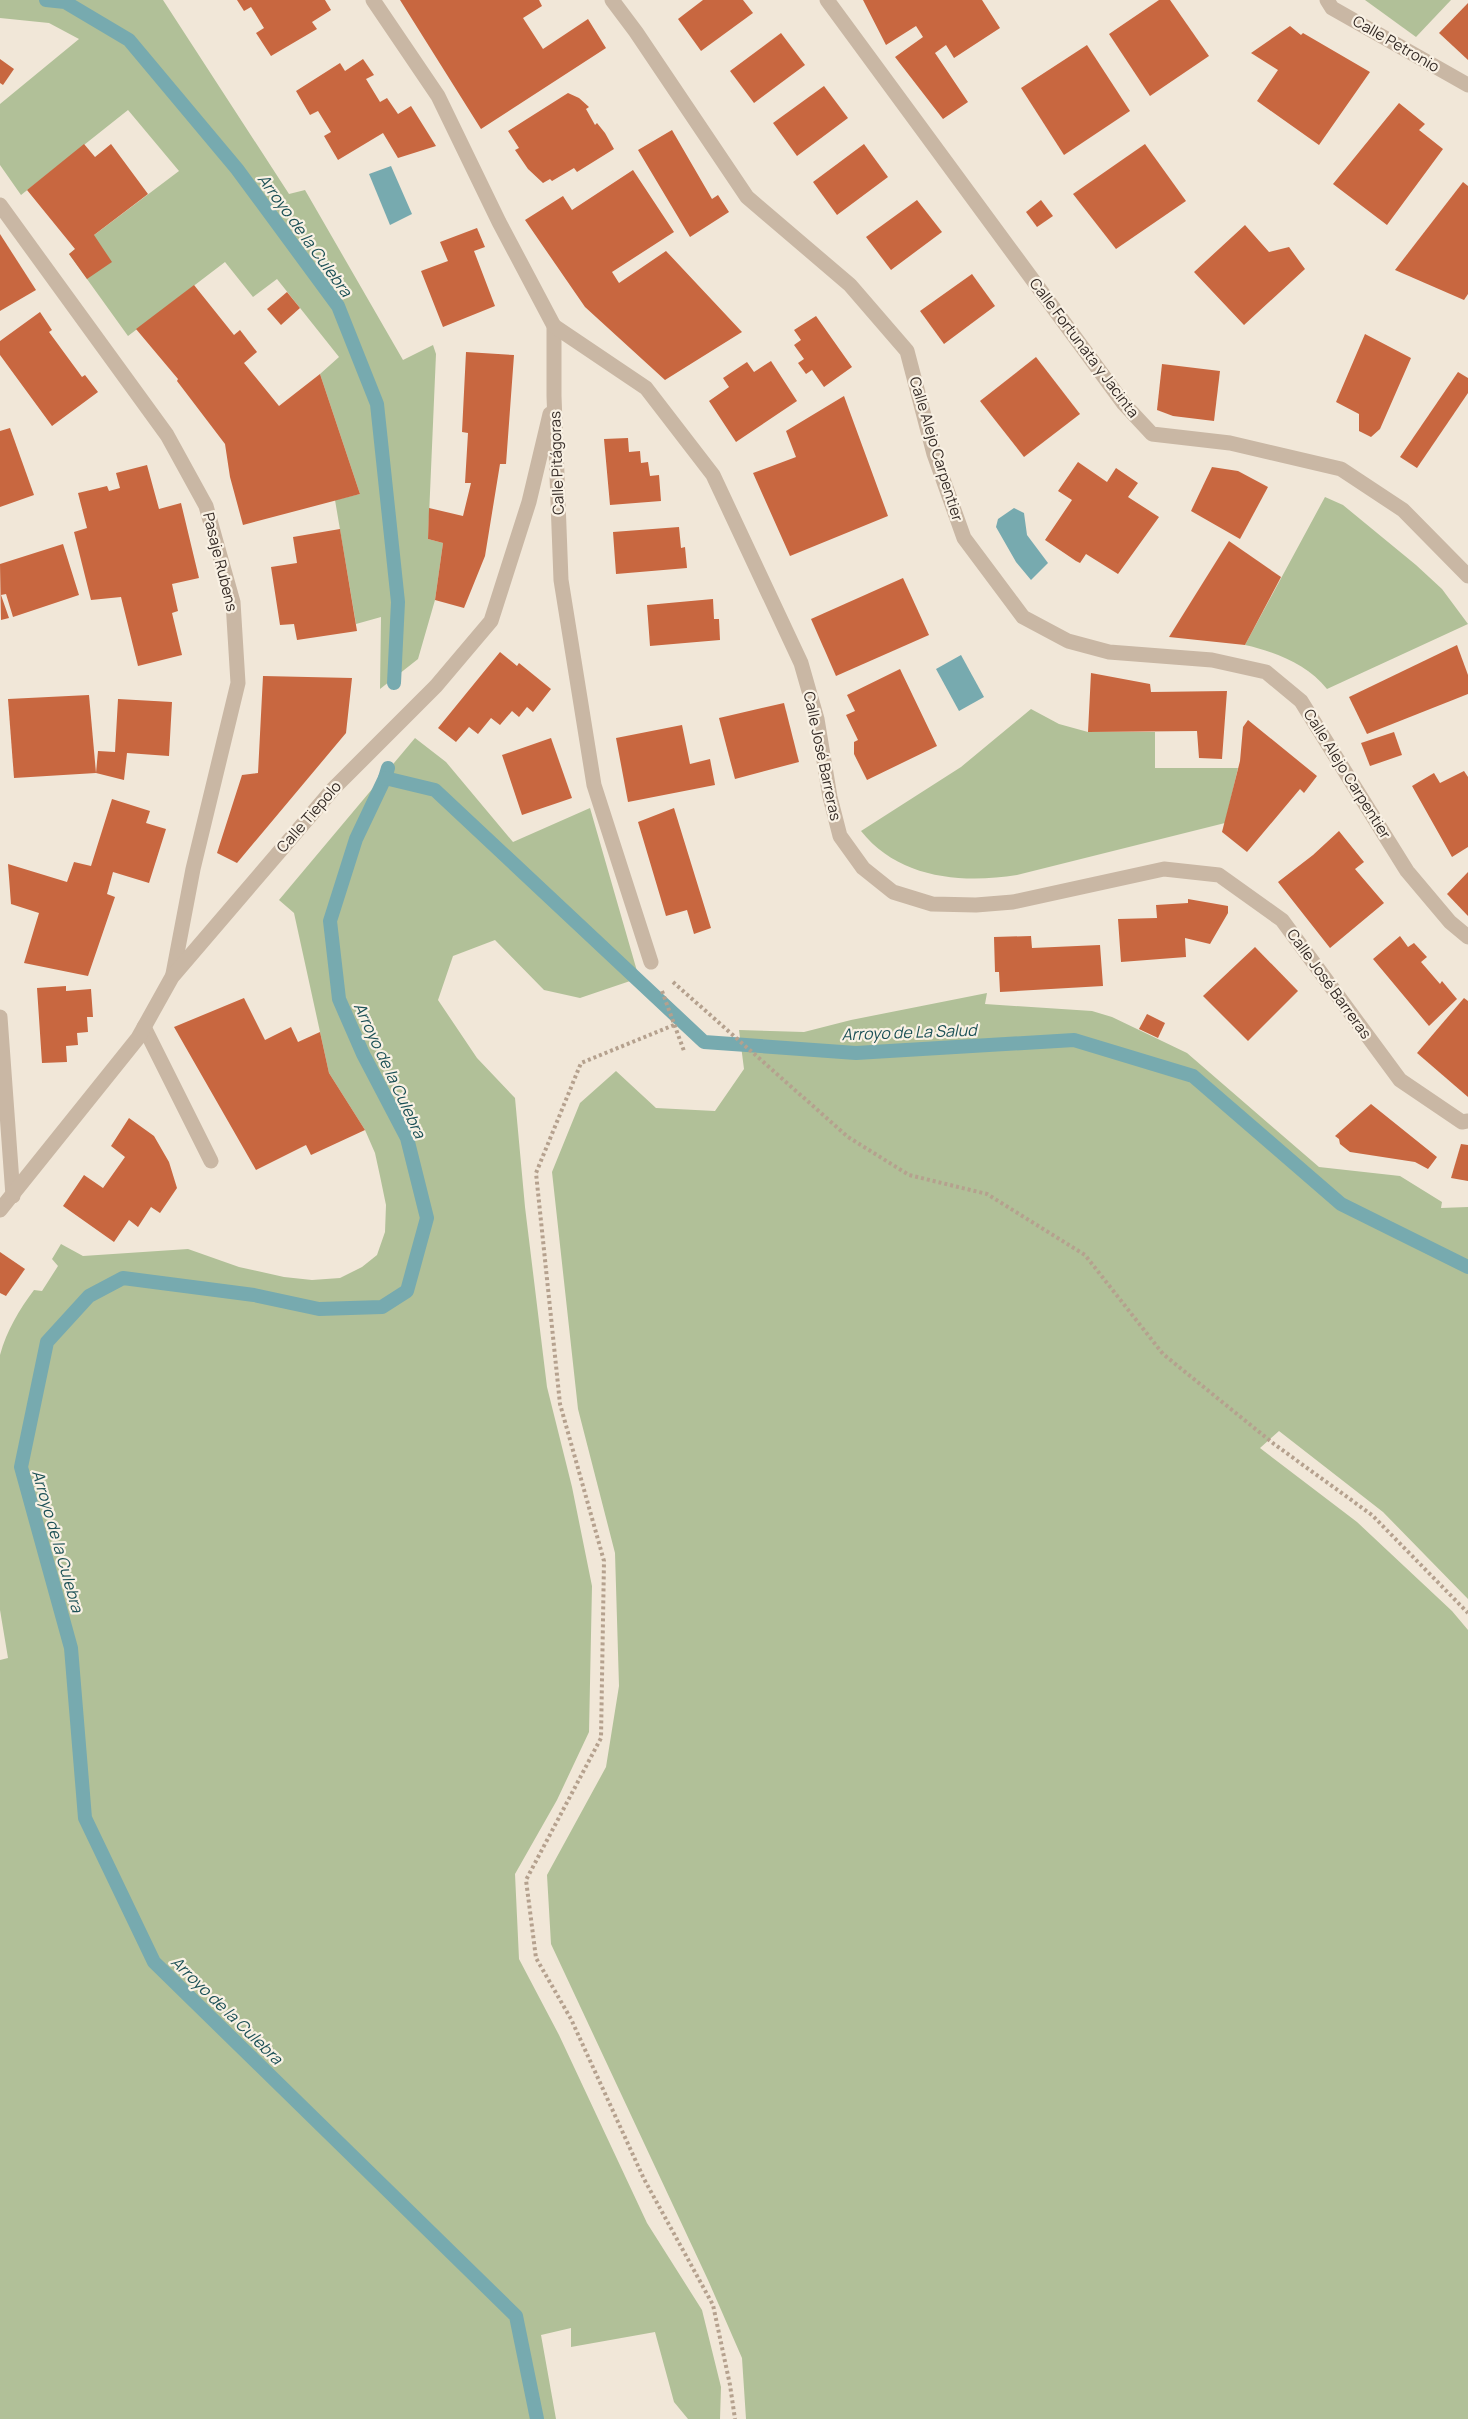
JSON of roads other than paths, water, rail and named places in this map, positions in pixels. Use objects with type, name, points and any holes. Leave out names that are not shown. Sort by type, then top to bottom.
[{"type":"street","name":"Calle Pitágoras","points":[[373,0],[438,96],[499,222],[554,326],[554,396],[561,580],[594,785],[651,962]]},
{"type":"street","name":"Calle Alejo Carpentier","points":[[612,0],[747,196],[850,285],[907,351],[934,454],[964,538],[1023,617],[1068,641],[1109,652],[1212,660],[1266,672],[1301,702],[1407,871],[1450,922],[1468,937]]},
{"type":"street","name":"Calle Fortunata y Jacinta","points":[[827,0],[1124,404],[1152,434],[1230,443],[1341,469],[1403,510],[1468,576]]},
{"type":"street","name":"Calle Petronio","points":[[1327,0],[1332,8],[1468,86]]},
{"type":"street","name":"Pasaje Rubens","points":[[0,205],[167,435],[206,506],[233,602],[238,683],[193,869],[172,977]]},
{"type":"street","name":"Calle José Barreras","points":[[554,326],[646,388],[713,475],[801,663],[817,719],[830,797],[840,836],[863,868],[893,892],[932,904],[976,905],[1012,902],[1164,869],[1219,875],[1282,920],[1400,1080],[1462,1122],[1468,1121]]},
{"type":"street","name":"Calle Tiepolo","points":[[0,1210],[13,1197],[138,1038],[172,977],[334,788],[436,686],[491,621],[529,502],[554,396]]},
{"type":"street","points":[[0,1017],[13,1197]]},
{"type":"street","points":[[144,1027],[211,1161]]},
{"type":"water","points":[[391,166],[412,214],[390,225],[369,174]]},
{"type":"water","points":[[1014,508],[1024,513],[1027,535],[1048,563],[1031,580],[1016,562],[996,527],[998,519]]},
{"type":"water","points":[[961,655],[984,697],[959,711],[936,669]]},
{"type":"waterway","name":"Arroyo de la Culebra","points":[[46,0],[65,2],[129,40],[237,169],[338,306],[377,404],[398,602],[394,683]]},
{"type":"waterway","name":"Arroyo de la Culebra","points":[[388,768],[356,839],[330,921],[339,999],[363,1054],[407,1138],[427,1218],[407,1291],[382,1307],[319,1309],[254,1295],[123,1278],[89,1296],[47,1342],[21,1467],[71,1648],[85,1818],[154,1962],[516,2316],[537,2419]]},
{"type":"waterway","name":"Arroyo de La Salud","points":[[385,778],[435,790],[704,1042],[856,1053],[1074,1040],[1193,1076],[1341,1204],[1468,1267]]}]
